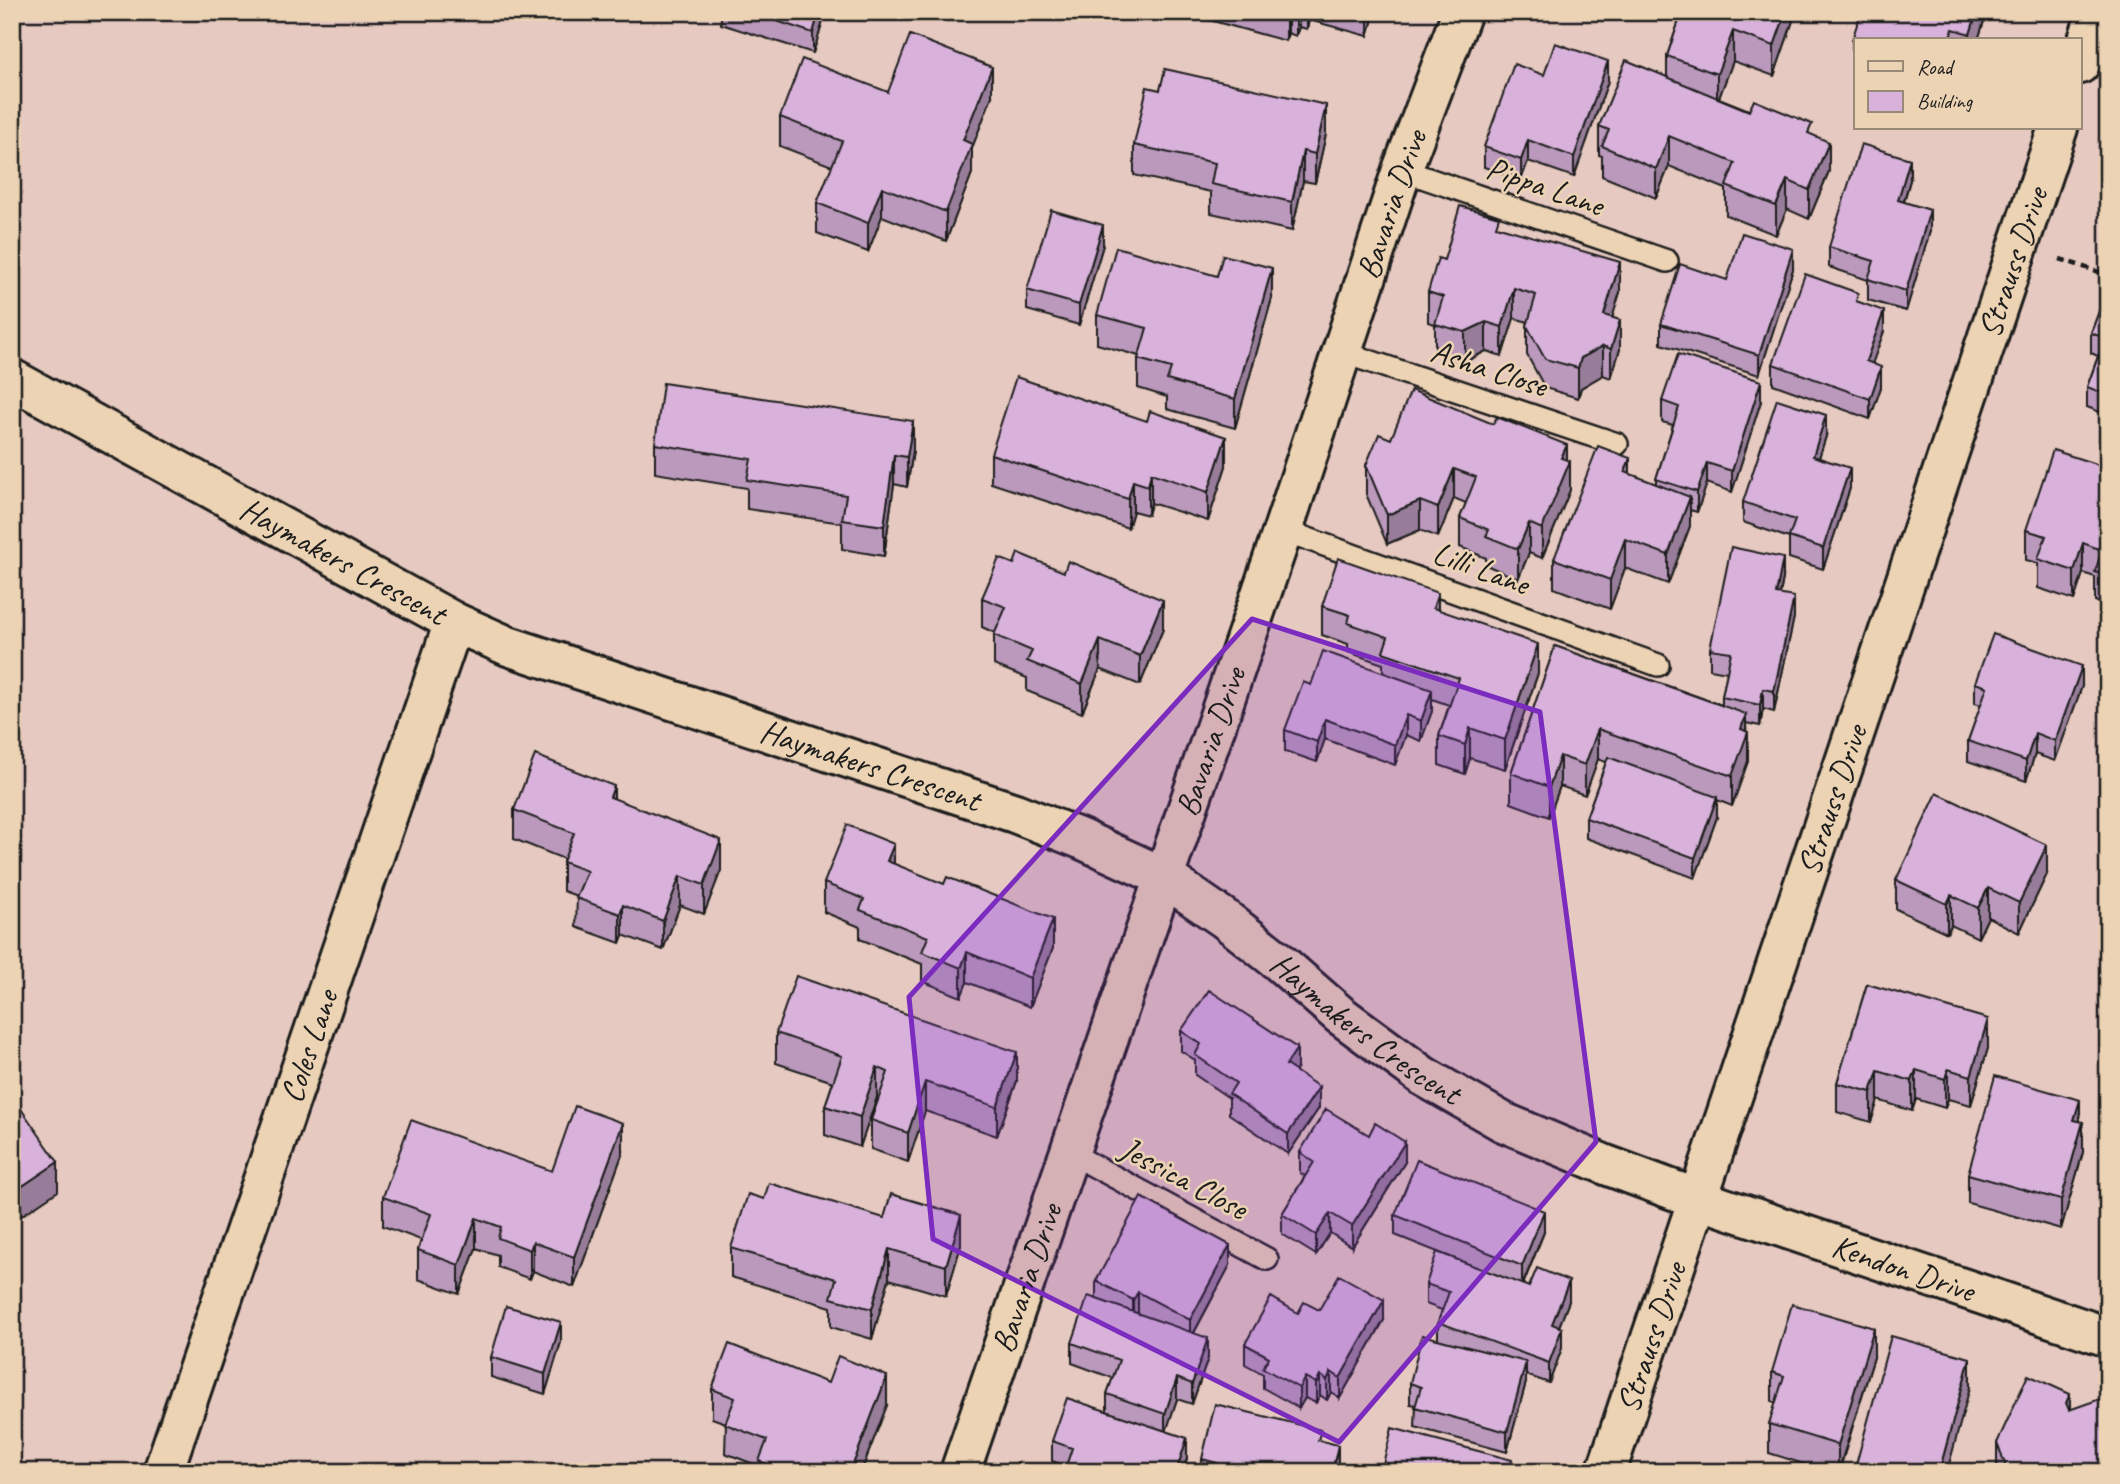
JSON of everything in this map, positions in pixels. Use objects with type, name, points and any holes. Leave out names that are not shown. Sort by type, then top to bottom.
[{"type":"street","name":"Bavaria Drive","points":[[960,1472],[1283,530],[1402,170],[1462,12]]},
{"type":"street","points":[[2082,58],[2097,12]]},
{"type":"street","name":"Strauss Drive","points":[[1605,1472],[2057,130]]},
{"type":"street","name":"Haymakers Crescent","points":[[12,379],[454,622],[508,646],[1015,813],[1081,839],[1164,877],[1225,919],[1278,960],[1340,1014],[1423,1076],[1503,1122],[1606,1165],[1698,1199]]},
{"type":"street","name":"Coles Lane","points":[[163,1472],[454,622]]},
{"type":"street","name":"Kendon Drive","points":[[1698,1199],[2108,1337]]},
{"type":"lane","name":"Pippa Lane","points":[[1402,170],[1667,261]]},
{"type":"lane","name":"Asha Close","points":[[1342,352],[1617,444]]},
{"type":"lane","name":"Lilli Lane","points":[[1283,530],[1658,665]]},
{"type":"lane","name":"Jessica Close","points":[[1070,1153],[1267,1259]]},
{"type":"path","points":[[2019,245],[2108,275]]},
{"type":"highlighted area","points":[[1252,619],[1540,712],[1596,1142],[1339,1442],[933,1239],[909,997]]},
{"type":"building","points":[[749,12],[819,12],[813,33]]},
{"type":"building","points":[[1682,12],[1786,12],[1774,46],[1733,31],[1717,74],[1667,56]]},
{"type":"building","points":[[1861,12],[1977,12],[1970,34],[1953,29],[1951,38],[1852,40]]},
{"type":"building","points":[[910,35],[992,67],[963,140],[972,144],[946,212],[882,187],[868,223],[817,203],[842,141],[780,117],[802,59],[888,92]]},
{"type":"building","points":[[1555,43],[1608,61],[1574,157],[1528,140],[1521,160],[1484,147],[1514,64],[1544,75]]},
{"type":"building","points":[[1626,60],[1749,111],[1754,100],[1812,124],[1808,133],[1829,142],[1809,190],[1787,180],[1776,206],[1726,186],[1735,163],[1669,136],[1656,169],[1602,146],[1609,130],[1599,126]]},
{"type":"building","points":[[1165,69],[1326,105],[1315,154],[1303,151],[1292,202],[1211,184],[1215,163],[1134,145],[1147,87],[1160,90]]},
{"type":"building","points":[[1861,144],[1910,159],[1898,200],[1930,210],[1906,291],[1868,279],[1874,261],[1829,247]]},
{"type":"building","points":[[1460,206],[1499,217],[1496,226],[1620,262],[1604,315],[1620,320],[1611,349],[1603,346],[1581,358],[1578,368],[1545,359],[1527,326],[1536,295],[1514,288],[1502,327],[1486,322],[1465,332],[1435,324],[1443,297],[1428,292],[1438,258],[1444,260]]},
{"type":"building","points":[[1051,210],[1103,225],[1079,305],[1027,290]]},
{"type":"building","points":[[1742,233],[1793,249],[1759,355],[1661,324],[1680,264],[1727,280]]},
{"type":"building","points":[[1116,247],[1217,276],[1223,255],[1272,268],[1235,399],[1167,380],[1171,368],[1138,359],[1147,328],[1097,315]]},
{"type":"building","points":[[1805,274],[1858,293],[1856,301],[1884,311],[1866,361],[1881,367],[1870,399],[1773,364]]},
{"type":"building","points":[[2108,287],[2108,395],[2087,387],[2105,338],[2091,333]]},
{"type":"building","points":[[1678,354],[1761,381],[1732,471],[1707,463],[1697,492],[1656,479],[1679,407],[1662,401]]},
{"type":"building","points":[[1016,377],[1147,421],[1150,411],[1226,437],[1208,492],[1151,473],[1148,486],[1133,481],[1128,499],[991,454]]},
{"type":"building","points":[[663,383],[913,421],[907,457],[894,455],[884,526],[842,520],[846,495],[747,480],[751,459],[655,444]]},
{"type":"building","points":[[1411,390],[1493,424],[1497,417],[1567,445],[1561,458],[1570,461],[1542,529],[1529,523],[1518,549],[1486,536],[1489,530],[1460,518],[1476,477],[1454,469],[1438,508],[1420,501],[1387,515],[1366,465],[1379,434],[1391,439]]},
{"type":"building","points":[[1777,399],[1826,415],[1813,456],[1850,468],[1823,548],[1789,537],[1795,520],[1743,502]]},
{"type":"building","points":[[1598,446],[1630,458],[1625,472],[1690,497],[1668,555],[1625,539],[1610,580],[1554,559]]},
{"type":"building","points":[[2053,450],[2108,468],[2108,576],[2095,572],[2102,550],[2083,543],[2074,571],[2038,559],[2046,536],[2026,530]]},
{"type":"building","points":[[1731,547],[1783,558],[1776,594],[1794,597],[1774,691],[1763,689],[1760,705],[1722,697],[1731,652],[1710,649]]},
{"type":"building","points":[[1018,553],[1064,572],[1068,561],[1163,600],[1140,656],[1100,640],[1082,684],[1027,661],[1032,651],[994,635],[1006,607],[982,598],[999,558],[1014,564]]},
{"type":"building","points":[[1338,558],[1438,593],[1433,608],[1538,644],[1505,740],[1470,728],[1465,745],[1439,736],[1459,678],[1383,652],[1388,637],[1348,623],[1350,615],[1322,606]]},
{"type":"building","points":[[1993,634],[2082,666],[2055,741],[2035,733],[2026,761],[1968,741],[1987,687],[1975,683]]},
{"type":"building","points":[[1555,646],[1746,714],[1741,729],[1748,732],[1732,776],[1598,729],[1585,765],[1560,756],[1549,787],[1511,773]]},
{"type":"building","points":[[1323,651],[1432,690],[1421,721],[1406,715],[1395,745],[1325,719],[1317,742],[1285,730],[1303,682],[1311,685]]},
{"type":"building","points":[[535,755],[614,786],[610,797],[721,840],[704,885],[680,876],[663,921],[623,905],[620,914],[576,898],[587,871],[563,862],[574,833],[514,810]]},
{"type":"building","points":[[1608,757],[1717,797],[1695,858],[1586,818]]},
{"type":"building","points":[[1937,793],[2047,845],[2019,903],[1988,888],[1978,908],[1951,895],[1947,904],[1896,880]]},
{"type":"building","points":[[847,825],[894,844],[887,861],[944,884],[947,877],[1053,919],[1030,978],[967,952],[961,968],[922,952],[928,937],[860,910],[864,899],[824,883]]},
{"type":"building","points":[[796,976],[1017,1052],[997,1107],[925,1082],[908,1133],[871,1120],[888,1072],[877,1067],[860,1117],[825,1106],[842,1056],[776,1033]]},
{"type":"building","points":[[1867,984],[1988,1019],[1971,1076],[1948,1069],[1945,1079],[1916,1070],[1912,1081],[1878,1071],[1871,1092],[1837,1083]]},
{"type":"building","points":[[1209,990],[1297,1048],[1286,1065],[1319,1087],[1288,1134],[1229,1094],[1236,1083],[1195,1055],[1201,1044],[1181,1031]]},
{"type":"building","points":[[1995,1076],[2080,1100],[2074,1120],[2083,1122],[2061,1200],[1968,1174]]},
{"type":"building","points":[[12,1096],[58,1162],[12,1193]]},
{"type":"building","points":[[575,1106],[623,1123],[574,1257],[533,1242],[530,1250],[498,1238],[501,1227],[476,1218],[459,1265],[418,1250],[431,1214],[383,1197],[411,1120],[552,1171]]},
{"type":"building","points":[[1326,1109],[1369,1135],[1375,1123],[1405,1142],[1352,1226],[1330,1213],[1316,1235],[1282,1214],[1314,1162],[1300,1152]]},
{"type":"building","points":[[1417,1160],[1544,1211],[1522,1266],[1395,1215]]},
{"type":"building","points":[[769,1183],[884,1218],[891,1194],[961,1215],[946,1266],[889,1249],[872,1309],[831,1298],[836,1279],[731,1248],[748,1194],[764,1199]]},
{"type":"building","points":[[1141,1197],[1230,1245],[1190,1320],[1138,1292],[1133,1300],[1096,1281]]},
{"type":"building","points":[[1437,1252],[1529,1287],[1537,1268],[1569,1281],[1552,1324],[1562,1328],[1549,1363],[1438,1322],[1449,1292],[1426,1284]]},
{"type":"building","points":[[1339,1275],[1384,1300],[1340,1378],[1331,1372],[1327,1380],[1320,1375],[1316,1383],[1305,1377],[1299,1388],[1263,1368],[1269,1357],[1245,1344],[1271,1297],[1298,1313],[1304,1302],[1319,1310]]},
{"type":"building","points":[[1088,1296],[1208,1338],[1192,1384],[1177,1378],[1165,1414],[1107,1394],[1119,1360],[1072,1343]]},
{"type":"building","points":[[1792,1304],[1874,1328],[1838,1445],[1769,1424],[1784,1376],[1772,1372]]},
{"type":"building","points":[[506,1306],[561,1322],[545,1374],[491,1357]]},
{"type":"building","points":[[1422,1335],[1526,1362],[1507,1432],[1415,1407],[1421,1387],[1410,1383]]},
{"type":"building","points":[[1891,1336],[1970,1358],[1939,1472],[1854,1472]]},
{"type":"building","points":[[729,1344],[828,1383],[838,1356],[887,1376],[850,1472],[787,1472],[759,1461],[767,1440],[725,1424],[735,1398],[712,1389]]},
{"type":"building","points":[[2028,1375],[2070,1394],[2066,1403],[2069,1410],[2100,1399],[2108,1414],[2106,1472],[2008,1472],[1997,1443]]},
{"type":"building","points":[[1067,1398],[1187,1438],[1176,1472],[1064,1472],[1072,1448],[1052,1441]]},
{"type":"building","points":[[1215,1404],[1321,1430],[1318,1440],[1338,1445],[1332,1472],[1214,1472],[1217,1463],[1202,1459]]},
{"type":"building","points":[[1392,1428],[1512,1460],[1509,1472],[1381,1472]]}]
